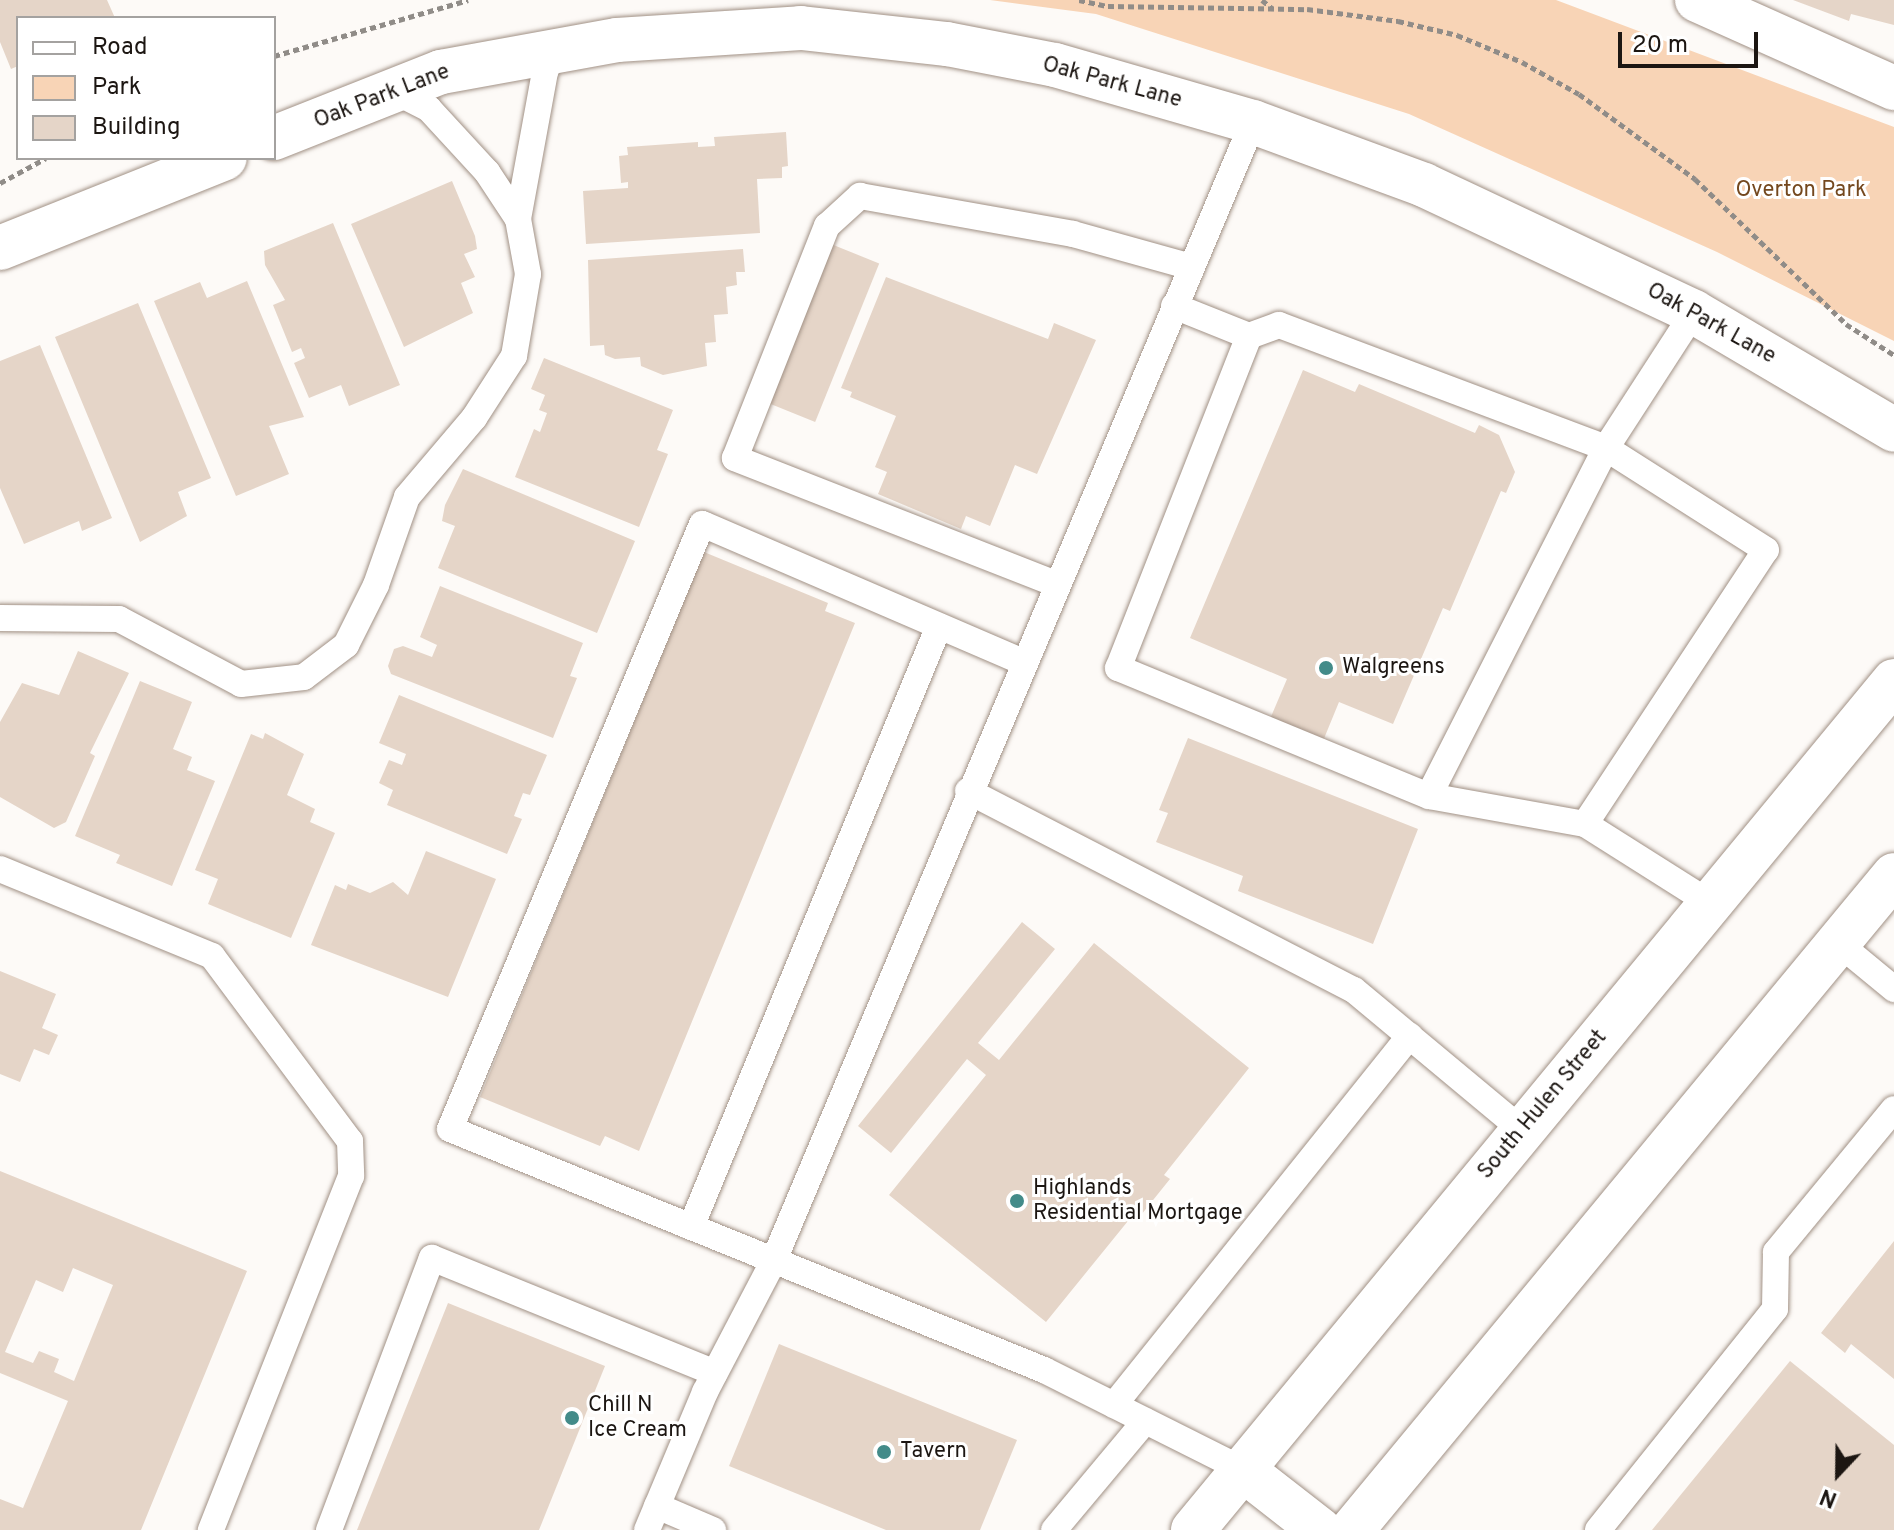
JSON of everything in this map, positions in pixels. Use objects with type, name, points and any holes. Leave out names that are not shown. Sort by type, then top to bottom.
[{"type":"street","points":[[1697,0],[1894,88]]},
{"type":"street","name":"Oak Park Lane","points":[[276,137],[441,72],[617,40],[801,28],[947,44],[1055,65],[1253,122],[1424,185],[1694,312],[1894,430]]},
{"type":"street","points":[[0,248],[220,160]]},
{"type":"street","name":"South Hulen Street","points":[[1193,1530],[1894,681]]},
{"type":"street","points":[[1352,1530],[1894,875]]},
{"type":"street","points":[[1242,1469],[1320,1530]]},
{"type":"lane","points":[[0,618],[119,619],[241,684],[304,677],[346,645],[376,585],[407,497],[474,418],[514,356],[528,274],[518,219],[545,72],[554,51]]},
{"type":"lane","points":[[394,91],[429,109],[487,172],[518,219]]},
{"type":"lane","points":[[713,1530],[652,1518],[715,1373],[774,1260],[968,791],[1253,122]]},
{"type":"lane","points":[[1056,584],[735,458],[827,226],[860,196],[1073,234],[1191,267]]},
{"type":"lane","points":[[1174,306],[1249,336],[1279,325],[1606,448],[1766,550],[1585,824]]},
{"type":"lane","points":[[1429,796],[1606,448],[1694,312]]},
{"type":"lane","points":[[1249,336],[1118,668],[1429,796],[1585,824],[1710,903]]},
{"type":"lane","points":[[1023,662],[702,524],[450,1129],[1044,1370],[1242,1469]]},
{"type":"lane","points":[[691,1227],[939,626]]},
{"type":"lane","points":[[968,791],[1354,990],[1522,1130]]},
{"type":"lane","points":[[0,869],[212,956],[350,1141],[351,1176],[211,1530]]},
{"type":"lane","points":[[1837,942],[1894,989]]},
{"type":"lane","points":[[1114,1405],[1410,1036]]},
{"type":"lane","points":[[1598,1530],[1775,1309],[1776,1252],[1894,1109]]},
{"type":"lane","points":[[329,1530],[432,1258],[715,1373]]},
{"type":"lane","points":[[1054,1530],[1145,1421]]},
{"type":"path","points":[[276,55],[468,0]]},
{"type":"path","points":[[1079,0],[1108,6],[1273,9],[1398,21],[1457,35],[1522,62],[1579,94],[1695,179],[1846,324],[1894,355]]},
{"type":"path","points":[[1262,0],[1273,9]]},
{"type":"path","points":[[0,183],[42,160]]},
{"type":"green space","name":"Overton Park","points":[[990,0],[1556,0],[1894,127],[1894,341],[1717,252],[1409,114],[1096,14]]},
{"type":"building","points":[[0,0],[107,0],[114,16],[16,16],[16,67],[11,69],[0,42]]},
{"type":"building","points":[[1793,0],[1894,0],[1894,25],[1851,14],[1849,21]]},
{"type":"building","points":[[786,132],[788,166],[782,167],[782,178],[757,179],[760,233],[586,244],[583,191],[628,188],[628,182],[621,183],[619,156],[628,155],[627,147],[698,142],[698,147],[715,146],[714,137]]},
{"type":"building","points":[[452,181],[475,236],[477,249],[464,254],[475,277],[461,283],[473,313],[404,347],[351,224]]},
{"type":"building","points":[[333,223],[400,385],[349,406],[341,385],[309,398],[294,363],[305,358],[301,348],[292,352],[273,305],[285,300],[265,265],[264,251]]},
{"type":"building","points":[[831,244],[879,263],[815,422],[767,403]]},
{"type":"building","points":[[743,249],[745,272],[736,272],[737,285],[726,287],[728,314],[714,315],[716,342],[705,343],[707,366],[663,375],[641,366],[640,357],[615,359],[605,355],[604,345],[590,346],[588,260]]},
{"type":"building","points":[[886,277],[1048,339],[1054,323],[1096,340],[1037,474],[1015,465],[990,526],[966,516],[961,529],[878,494],[887,472],[875,467],[896,416],[850,397],[852,392],[841,388]]},
{"type":"building","points":[[247,281],[304,417],[269,426],[289,474],[236,496],[154,301],[200,282],[207,298]]},
{"type":"building","points":[[138,303],[211,478],[178,492],[187,516],[140,542],[55,337]]},
{"type":"building","points":[[40,345],[112,518],[82,531],[79,521],[24,544],[0,488],[0,361]]},
{"type":"building","points":[[544,358],[673,410],[657,450],[668,454],[639,527],[515,477],[534,429],[540,432],[547,413],[539,410],[545,395],[531,389]]},
{"type":"building","name":"Walgreens","points":[[1303,370],[1355,392],[1359,384],[1475,433],[1479,425],[1499,435],[1515,472],[1506,493],[1501,491],[1450,611],[1443,608],[1393,724],[1339,702],[1323,741],[1270,719],[1287,679],[1190,638]]},
{"type":"building","points":[[463,469],[635,541],[597,633],[438,568],[455,526],[442,521],[445,505]]},
{"type":"building","points":[[704,552],[828,603],[825,611],[855,623],[639,1151],[605,1136],[600,1146],[480,1097]]},
{"type":"building","points":[[440,586],[583,643],[570,676],[577,678],[553,738],[391,674],[388,666],[394,649],[403,646],[432,657],[437,645],[420,637]]},
{"type":"building","points":[[78,651],[129,673],[90,753],[95,756],[66,822],[54,828],[0,797],[0,722],[22,683],[59,695]]},
{"type":"building","points":[[140,681],[192,702],[173,749],[192,757],[187,770],[215,781],[172,886],[116,863],[120,855],[75,836]]},
{"type":"building","points":[[399,695],[547,755],[530,795],[523,793],[514,816],[522,819],[507,854],[387,805],[393,790],[379,783],[389,760],[402,765],[406,754],[379,743]]},
{"type":"building","points":[[265,733],[304,754],[287,795],[315,809],[310,822],[335,833],[291,938],[208,904],[218,879],[195,870],[251,734],[263,739]]},
{"type":"building","points":[[1188,738],[1418,829],[1373,944],[1238,891],[1243,876],[1156,842],[1168,813],[1159,810]]},
{"type":"building","points":[[426,851],[496,879],[448,997],[311,945],[335,885],[346,890],[348,884],[370,893],[393,882],[408,895]]},
{"type":"building","points":[[1022,922],[1055,949],[978,1043],[999,1060],[1094,943],[1249,1068],[1164,1175],[1170,1179],[1137,1220],[1132,1216],[1046,1322],[889,1195],[986,1075],[967,1059],[891,1153],[858,1126]]},
{"type":"building","points":[[0,971],[56,994],[42,1028],[58,1035],[49,1055],[34,1049],[20,1082],[0,1074]]},
{"type":"building","points":[[0,1171],[247,1271],[141,1530],[0,1530],[0,1499],[23,1508],[68,1401],[0,1373]],"holes":[[[73,1268],[113,1285],[74,1381],[54,1372],[59,1359],[39,1351],[33,1363],[5,1352],[36,1280],[63,1292]]]},
{"type":"building","points":[[1894,1241],[1894,1379],[1851,1344],[1845,1353],[1821,1333]]},
{"type":"building","points":[[448,1303],[605,1366],[539,1530],[357,1530]]},
{"type":"building","points":[[779,1344],[1017,1440],[980,1530],[886,1530],[729,1466]]},
{"type":"building","points":[[1790,1361],[1894,1445],[1894,1530],[1652,1530]]},
{"type":"place","name":"Walgreens","points":[[1326,668]]},
{"type":"place","name":"Highlands Residential Mortgage","points":[[1017,1201]]},
{"type":"place","name":"Chill N Ice Cream","points":[[572,1418]]},
{"type":"place","name":"Tavern","points":[[884,1452]]}]
